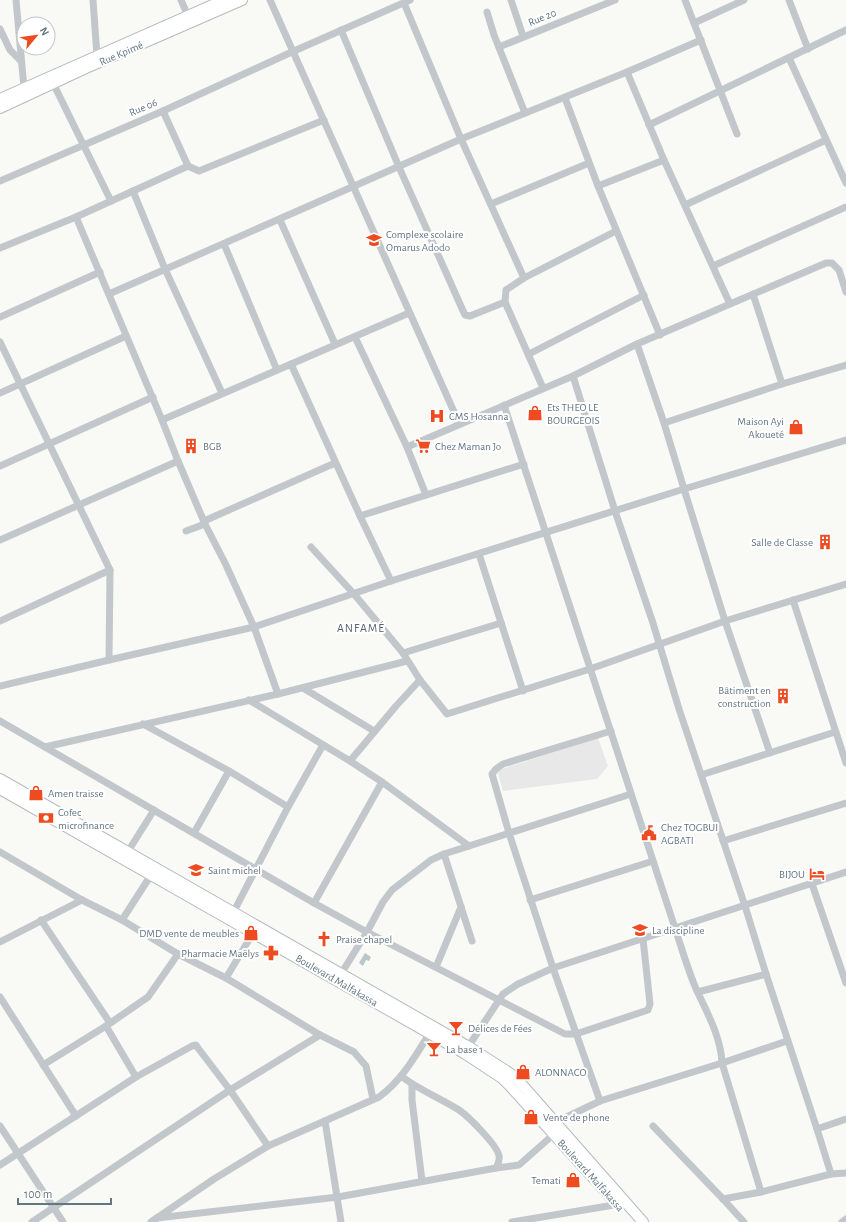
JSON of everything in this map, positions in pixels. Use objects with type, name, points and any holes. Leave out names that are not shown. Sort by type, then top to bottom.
[{"type":"main road","name":"Rue Kpimé","points":[[0,99],[224,0]]},
{"type":"main road","name":"Rue Kpimé","points":[[0,108],[53,83],[242,0]]},
{"type":"main road","name":"Boulevard Malfakassa","points":[[0,779],[231,916],[466,1050],[508,1072],[556,1122],[621,1204],[633,1222]]},
{"type":"main road","name":"Boulevard Malfakassa","points":[[0,790],[151,875],[231,916],[253,933],[339,977],[430,1034],[466,1050],[502,1078],[621,1204]]},
{"type":"main road","points":[[621,1204],[643,1222]]},
{"type":"street","points":[[16,0],[24,88]]},
{"type":"street","points":[[93,0],[97,56]]},
{"type":"street","points":[[181,0],[188,16]]},
{"type":"street","points":[[270,0],[459,424]]},
{"type":"street","points":[[511,0],[523,36]]},
{"type":"street","name":"Rue 20","points":[[499,47],[615,0]]},
{"type":"street","points":[[685,0],[737,134]]},
{"type":"street","points":[[694,23],[744,0]]},
{"type":"street","points":[[788,0],[808,49]]},
{"type":"street","points":[[407,1],[461,139],[524,278]]},
{"type":"street","name":"Rue 06","points":[[0,181],[163,111],[407,1]]},
{"type":"street","points":[[487,12],[492,30],[525,113]]},
{"type":"street","points":[[0,29],[10,50],[21,61]]},
{"type":"street","points":[[341,30],[399,167],[465,315],[470,316],[505,302]]},
{"type":"street","points":[[649,125],[846,30]]},
{"type":"street","points":[[109,294],[461,139],[565,98],[701,40]]},
{"type":"street","points":[[789,58],[846,183]]},
{"type":"street","points":[[627,72],[664,160],[730,304]]},
{"type":"street","points":[[53,83],[111,201]]},
{"type":"street","points":[[565,98],[616,231],[660,335]]},
{"type":"street","points":[[163,111],[188,166],[196,171],[202,171],[324,120]]},
{"type":"street","points":[[685,205],[826,140]]},
{"type":"street","points":[[598,186],[664,160]]},
{"type":"street","points":[[491,204],[589,163]]},
{"type":"street","points":[[0,248],[76,217],[188,166]]},
{"type":"street","points":[[133,191],[222,393]]},
{"type":"street","points":[[712,266],[846,207]]},
{"type":"street","points":[[76,217],[153,397],[204,522],[226,565],[254,627],[278,694]]},
{"type":"street","points":[[280,220],[335,344]]},
{"type":"street","points":[[543,388],[505,302],[506,290],[524,278],[616,231]]},
{"type":"street","points":[[224,244],[277,370]]},
{"type":"street","points":[[407,447],[573,376],[637,344],[826,263],[832,263],[839,270],[846,292]]},
{"type":"street","points":[[0,317],[100,272]]},
{"type":"street","points":[[753,294],[782,384]]},
{"type":"street","points":[[529,354],[644,295]]},
{"type":"street","points":[[162,420],[409,313]]},
{"type":"street","points":[[0,393],[126,336]]},
{"type":"street","points":[[355,337],[407,447],[426,495]]},
{"type":"street","points":[[0,342],[110,570],[109,660]]},
{"type":"street","points":[[637,344],[664,422],[725,621],[770,753]]},
{"type":"street","points":[[291,364],[335,463],[391,581]]},
{"type":"street","points":[[664,422],[846,365]]},
{"type":"street","points":[[573,376],[615,511],[660,644],[701,775],[745,906],[787,1041],[831,1174]]},
{"type":"street","points":[[0,466],[153,397]]},
{"type":"street","points":[[504,405],[675,928],[698,992],[706,1006],[721,1049],[722,1063],[761,1192]]},
{"type":"street","points":[[0,686],[254,627],[391,581],[546,532],[846,440]]},
{"type":"street","points":[[0,540],[78,504],[178,461]]},
{"type":"street","points":[[186,531],[335,463]]},
{"type":"street","points":[[360,516],[524,464]]},
{"type":"street","points":[[311,547],[354,594],[403,653],[420,680],[447,714],[590,669],[725,621],[846,584]]},
{"type":"street","points":[[479,554],[523,691]]},
{"type":"street","points":[[0,621],[110,570]]},
{"type":"street","points":[[793,600],[846,763]]},
{"type":"street","points":[[403,653],[501,623]]},
{"type":"street","points":[[45,747],[278,694],[407,661]]},
{"type":"street","points":[[350,761],[420,680]]},
{"type":"street","points":[[303,688],[374,732]]},
{"type":"street","points":[[249,700],[323,744],[382,782],[469,846]]},
{"type":"street","points":[[0,721],[314,903],[565,1034],[576,1034],[648,1010],[650,1004],[643,939]]},
{"type":"street","points":[[143,724],[229,771],[288,807]]},
{"type":"street","points":[[600,1101],[552,968],[492,774],[503,764],[611,731]]},
{"type":"street","points":[[701,775],[835,732]]},
{"type":"street","points":[[231,916],[323,744]]},
{"type":"street","points":[[194,833],[229,771]]},
{"type":"street","points":[[314,903],[382,782]]},
{"type":"street","points":[[339,977],[367,932],[383,902],[392,890],[426,864],[444,854],[631,794]]},
{"type":"street","points":[[723,841],[846,803]]},
{"type":"street","points":[[127,853],[154,810]]},
{"type":"street","points":[[0,852],[82,900],[122,920],[178,954],[226,978],[320,1035],[354,1052],[361,1058],[366,1066],[373,1099]]},
{"type":"street","points":[[444,854],[472,941]]},
{"type":"street","points":[[530,900],[653,860]]},
{"type":"street","points":[[466,1050],[498,1000],[508,989],[552,968],[846,872]]},
{"type":"street","points":[[122,920],[151,875]]},
{"type":"street","points":[[812,884],[846,983]]},
{"type":"street","points":[[0,942],[82,900]]},
{"type":"street","points":[[436,967],[461,907]]},
{"type":"street","points":[[41,920],[108,1025],[136,1077]]},
{"type":"street","points":[[226,978],[253,933]]},
{"type":"street","points":[[43,1065],[145,1000],[151,994],[178,954]]},
{"type":"street","points":[[698,992],[766,974]]},
{"type":"street","points":[[0,997],[76,1116]]},
{"type":"street","points":[[154,1220],[208,1183],[268,1146],[373,1099],[390,1089],[430,1034]]},
{"type":"street","points":[[32,1222],[230,1090],[320,1035]]},
{"type":"street","points":[[556,1122],[600,1101],[787,1041]]},
{"type":"street","points":[[0,1165],[136,1077],[196,1045],[230,1090],[268,1146]]},
{"type":"street","points":[[400,1076],[412,1085],[460,1111],[489,1138],[499,1155],[499,1161],[496,1168]]},
{"type":"street","points":[[412,1085],[412,1100],[422,1181]]},
{"type":"street","points":[[817,1129],[846,1119]]},
{"type":"street","points":[[325,1121],[342,1222]]},
{"type":"street","points":[[0,1126],[63,1222]]},
{"type":"street","points":[[653,1126],[744,1222]]},
{"type":"street","points":[[154,1220],[338,1197],[519,1165],[554,1134]]},
{"type":"street","points":[[723,1199],[761,1192],[831,1174],[846,1173]]},
{"type":"street","points":[[512,1222],[545,1219],[621,1204]]},
{"type":"street","points":[[842,1222],[846,1219]]},
{"type":"shaded area","points":[[598,738],[608,766],[597,779],[503,791],[498,773],[499,770]]},
{"type":"shaded area","points":[[365,953],[371,957],[369,961],[366,960],[363,966],[359,963]]},
{"type":"place","name":"Complexe scolaire Omarus Adodo","points":[[374,240]]},
{"type":"place","name":"Ets THEO LE BOURGEOIS","points":[[535,413]]},
{"type":"place","name":"CMS Hosanna","points":[[437,416]]},
{"type":"place","name":"Maison Ayi Akoueté","points":[[796,427]]},
{"type":"place","name":"BGB","points":[[191,446]]},
{"type":"place","name":"Chez Maman Jo","points":[[423,446]]},
{"type":"place","name":"Salle de Classe","points":[[825,542]]},
{"type":"place","name":"Bâtiment en construction","points":[[783,696]]},
{"type":"place","name":"Amen traisse","points":[[36,793]]},
{"type":"place","name":"Cofec microfinance","points":[[46,818]]},
{"type":"place","name":"Chez TOGBUI AGBATI","points":[[649,833]]},
{"type":"place","name":"Saint michel","points":[[196,870]]},
{"type":"place","name":"BIJOU","points":[[817,874]]},
{"type":"place","name":"La discipline","points":[[640,930]]},
{"type":"place","name":"DMD vente de meubles","points":[[251,933]]},
{"type":"place","name":"Praise chapel","points":[[324,939]]},
{"type":"place","name":"Pharmacie Maëlys","points":[[271,953]]},
{"type":"place","name":"Délices de Fées","points":[[456,1028]]},
{"type":"place","name":"La base 1","points":[[434,1049]]},
{"type":"place","name":"ALONNACO","points":[[523,1072]]},
{"type":"place","name":"Vente de phone","points":[[531,1117]]},
{"type":"place","name":"Temati","points":[[573,1180]]},
{"type":"district","name":"ANFAMÉ","points":[[361,628]]}]
